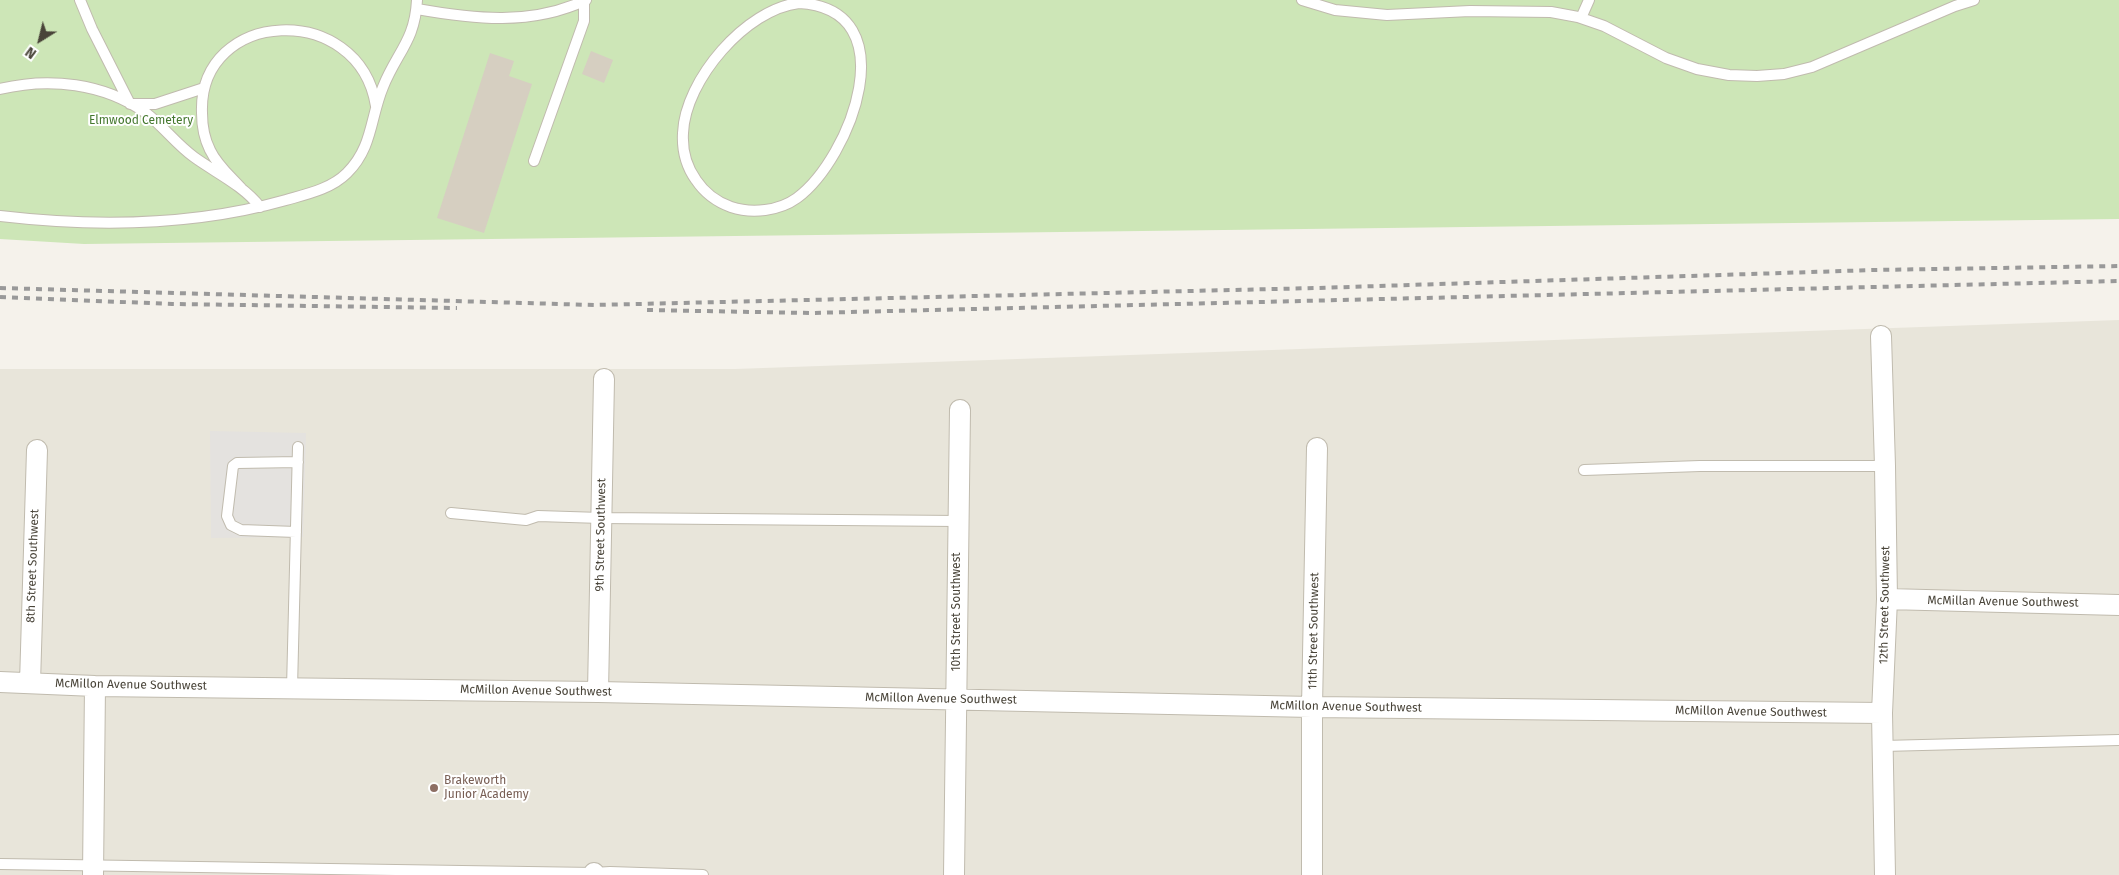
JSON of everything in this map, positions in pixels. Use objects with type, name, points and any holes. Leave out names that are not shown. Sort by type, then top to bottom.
[{"type":"street","name":"12th Street Southwest","points":[[1881,336],[1887,599],[1882,713],[1885,875]]},
{"type":"street","name":"9th Street Southwest","points":[[598,692],[604,379]]},
{"type":"street","name":"10th Street Southwest","points":[[954,875],[960,410]]},
{"type":"street","name":"11th Street Southwest","points":[[1312,875],[1312,706],[1317,448]]},
{"type":"street","name":"8th Street Southwest","points":[[30,683],[37,450]]},
{"type":"street","name":"McMillan Avenue Southwest","points":[[1887,599],[2119,605]]},
{"type":"street","name":"McMillon Avenue Southwest","points":[[0,682],[95,686],[598,692],[1312,706],[1882,713]]},
{"type":"street","points":[[94,870],[95,686]]},
{"type":"lane","points":[[80,0],[92,29],[130,104]]},
{"type":"lane","points":[[1302,0],[1335,10],[1358,14],[1388,15],[1521,10],[1551,12],[1581,18],[1604,26],[1666,58],[1697,69],[1729,75],[1758,76],[1784,74],[1812,67],[1955,6],[1974,0]]},
{"type":"lane","points":[[1581,18],[1589,0]]},
{"type":"lane","points":[[0,216],[64,222],[196,218],[260,207],[326,188],[347,174],[362,154],[367,143],[376,107],[391,70],[414,28],[417,4],[474,18],[520,18],[539,16],[585,1],[584,21],[534,161]]},
{"type":"lane","points":[[806,2],[827,8],[838,14],[847,23],[859,46],[861,61],[860,78],[851,119],[843,137],[825,167],[795,199],[784,205],[757,210],[731,207],[717,201],[706,192],[690,172],[683,146],[682,132],[686,116],[707,70],[738,35],[774,9],[785,5],[806,2]]},
{"type":"lane","points":[[260,207],[220,166],[204,136],[201,99],[206,78],[221,56],[240,40],[251,34],[276,26],[302,26],[317,30],[331,36],[353,52],[370,81],[376,107]]},
{"type":"lane","points":[[0,89],[32,83],[65,84],[99,91],[130,104],[147,114],[194,157],[241,188]]},
{"type":"lane","points":[[130,104],[155,104],[204,88]]},
{"type":"lane","points":[[292,688],[298,447]]},
{"type":"lane","points":[[296,532],[241,530],[231,525],[227,516],[233,466],[237,463],[298,462]]},
{"type":"lane","points":[[1584,470],[1700,466],[1885,466]]},
{"type":"lane","points":[[451,513],[526,520],[538,516],[958,521]]},
{"type":"lane","points":[[1883,746],[2119,740]]},
{"type":"lane","points":[[0,864],[94,870],[594,874],[610,872],[703,875]]},
{"type":"shaded area","points":[[2119,320],[2119,875],[0,875],[0,369],[735,369]]},
{"type":"shaded area","points":[[210,431],[306,433],[303,537],[211,538]]},
{"type":"green space","name":"Elmwood Cemetery","points":[[0,0],[2119,0],[2119,219],[84,244],[0,239]]},
{"type":"building","points":[[591,51],[613,60],[604,83],[582,74]]},
{"type":"building","points":[[490,53],[514,61],[509,76],[532,84],[484,233],[437,218]]},
{"type":"railway","points":[[0,288],[594,305],[1317,288],[1874,270],[2119,266]]},
{"type":"railway","points":[[647,310],[810,313],[2119,281]]},
{"type":"railway","points":[[0,297],[172,304],[457,308]]},
{"type":"place","name":"Brakeworth Junior Academy","points":[[434,788]]}]
